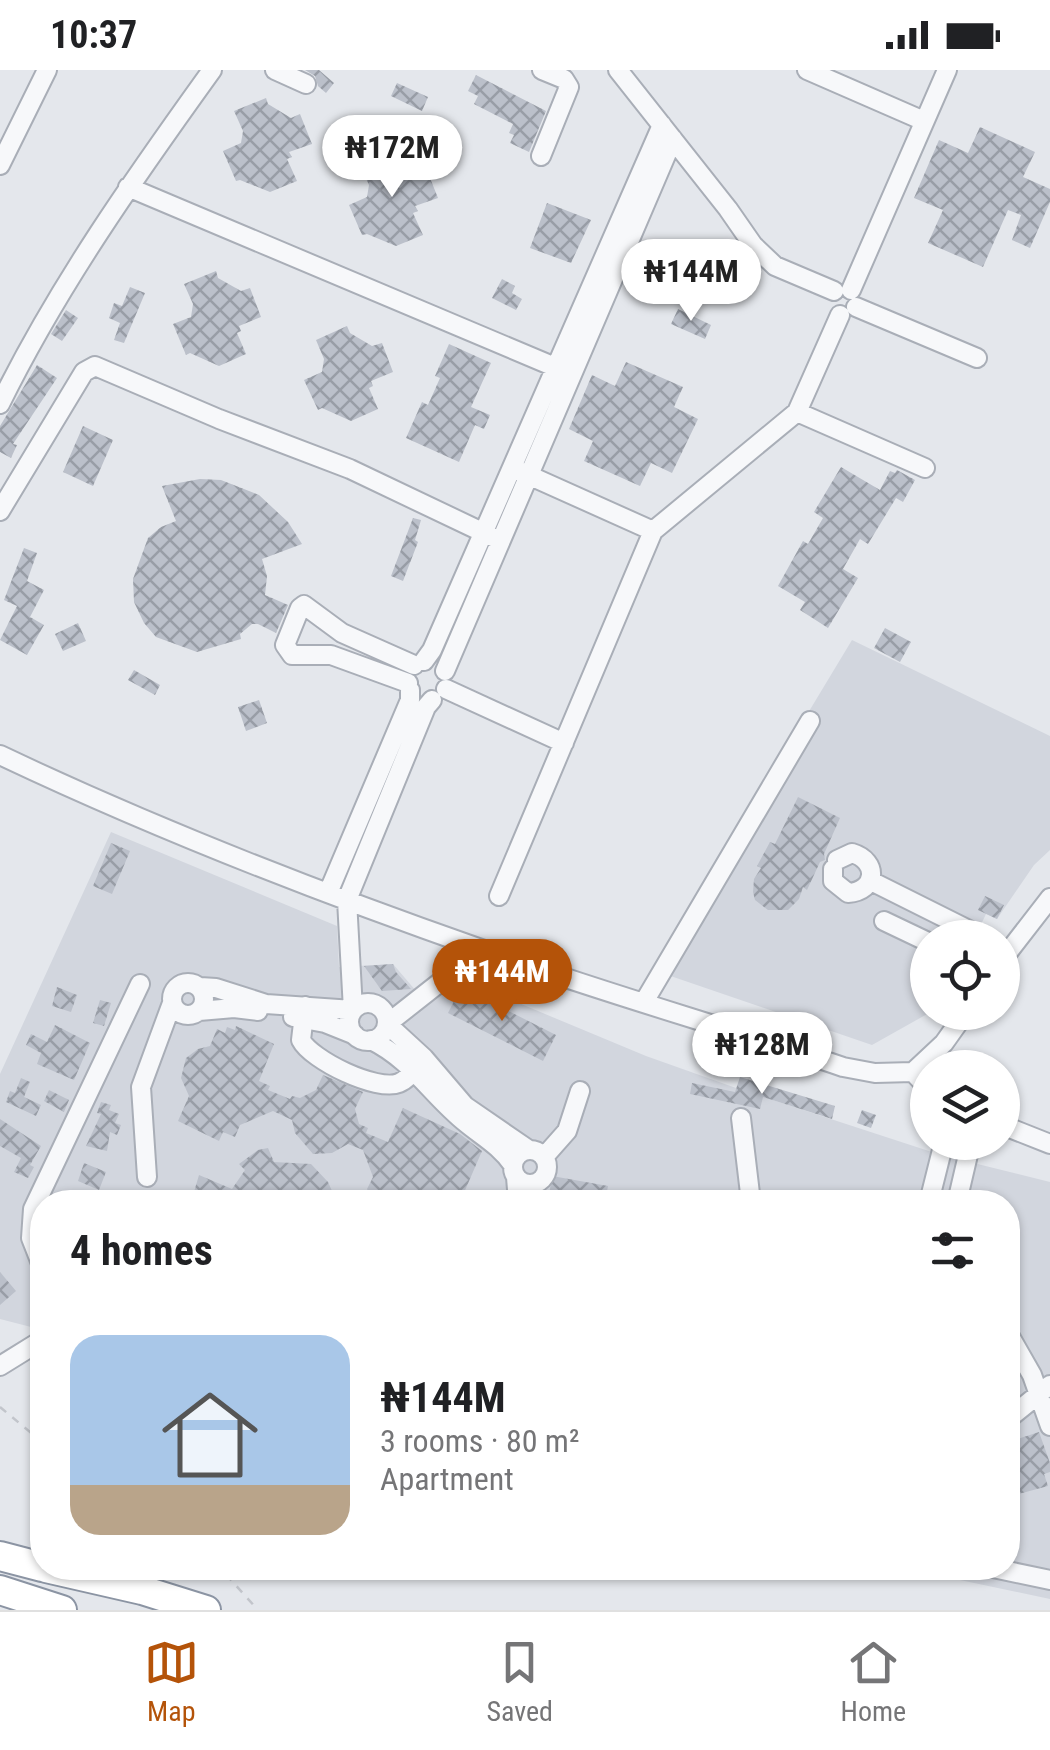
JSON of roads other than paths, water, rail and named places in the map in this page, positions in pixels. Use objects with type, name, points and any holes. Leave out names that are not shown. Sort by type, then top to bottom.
[{"type":"highway","points":[[0,1556],[30,1564]]},
{"type":"highway","points":[[99,1580],[206,1610]]},
{"type":"highway","points":[[0,1590],[62,1610]]},
{"type":"street","points":[[0,165],[47,70]]},
{"type":"street","points":[[0,404],[45,320],[128,187],[212,70]]},
{"type":"street","points":[[275,70],[306,84]]},
{"type":"street","points":[[541,156],[569,87],[564,79],[542,70]]},
{"type":"street","points":[[618,70],[753,245],[775,266],[977,358]]},
{"type":"street","points":[[807,70],[924,122]]},
{"type":"street","points":[[499,896],[654,531],[797,412],[947,70]]},
{"type":"street","points":[[328,893],[410,700],[414,675],[432,650],[491,537],[668,132]]},
{"type":"street","points":[[128,187],[563,370]]},
{"type":"street","points":[[0,512],[84,372],[95,366],[366,476],[406,499],[491,537]]},
{"type":"street","points":[[797,412],[925,468]]},
{"type":"street","points":[[520,472],[654,531]]},
{"type":"street","points":[[363,1038],[349,1020],[353,1010],[346,900],[426,707],[441,687],[491,537]]},
{"type":"street","points":[[441,687],[419,699],[414,675],[342,633],[310,607],[300,608],[286,645],[292,655],[331,655],[414,675],[436,662],[441,687]]},
{"type":"street","points":[[331,655],[342,633]]},
{"type":"street","points":[[441,687],[564,743]]},
{"type":"street","points":[[644,1002],[810,722]]},
{"type":"street","points":[[0,755],[95,800],[481,950],[843,1067],[875,1073],[910,1072]]},
{"type":"street","points":[[852,853],[864,858],[872,868],[871,882],[862,891],[848,894],[833,881],[835,864],[852,853]]},
{"type":"street","points":[[871,882],[948,920]]},
{"type":"street","points":[[1020,935],[1050,898]]},
{"type":"street","points":[[884,922],[910,934]]},
{"type":"street","points":[[363,1038],[382,1035],[387,1024],[481,950]]},
{"type":"street","points":[[147,1177],[141,1087],[173,992],[180,984],[190,982],[303,1012],[419,1064],[465,1106],[536,1154],[547,1168],[536,1190]]},
{"type":"street","points":[[43,1190],[140,984]]},
{"type":"street","points":[[156,1048],[194,1013],[204,997],[200,987]]},
{"type":"street","points":[[172,1003],[178,1012],[194,1013],[234,1008],[353,1010],[363,1003],[376,1004],[384,1012],[387,1024],[466,1123],[500,1148],[526,1184],[542,1179]]},
{"type":"street","points":[[303,1012],[301,1040],[305,1049],[328,1063],[387,1086],[405,1080],[419,1064]]},
{"type":"street","points":[[936,1050],[953,1030]]},
{"type":"street","points":[[517,1190],[516,1156],[536,1154],[567,1131],[580,1091]]},
{"type":"street","points":[[741,1118],[750,1190]]},
{"type":"street","points":[[1020,1132],[1050,1144]]},
{"type":"street","points":[[933,1190],[940,1160]]},
{"type":"street","points":[[960,1190],[967,1160]]},
{"type":"street","points":[[0,1366],[30,1347]]},
{"type":"street","points":[[1020,1354],[1044,1390],[1050,1426]]},
{"type":"street","points":[[1020,1409],[1044,1390]]},
{"type":"street","points":[[1020,1573],[1049,1578]]}]
